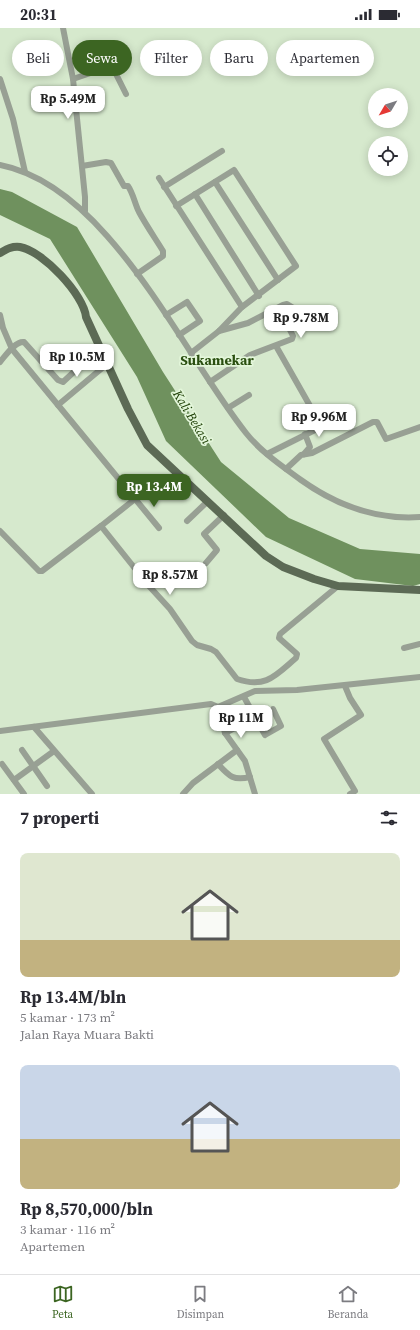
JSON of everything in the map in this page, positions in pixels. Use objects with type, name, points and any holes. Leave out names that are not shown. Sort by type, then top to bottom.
[{"type":"main road","points":[[0,253],[11,247],[23,247],[35,253],[56,271],[80,300],[99,347],[147,445],[224,515],[258,549],[282,567],[338,586],[420,590]]},
{"type":"street","points":[[63,28],[73,79],[85,211]]},
{"type":"street","points":[[73,79],[108,67],[114,70],[126,94]]},
{"type":"street","points":[[1,83],[20,147],[25,172]]},
{"type":"street","points":[[164,187],[222,152]]},
{"type":"street","points":[[82,166],[98,162],[111,163],[124,186],[128,186],[131,190],[133,199],[140,214],[163,250],[163,256],[137,274]]},
{"type":"street","points":[[0,165],[25,172],[85,211],[137,274],[246,433],[267,454],[323,494],[359,509],[394,517],[420,517]]},
{"type":"street","points":[[176,206],[234,170],[296,266],[259,296],[242,307],[219,332],[191,353]]},
{"type":"street","points":[[158,178],[242,307]]},
{"type":"street","points":[[215,182],[278,280]]},
{"type":"street","points":[[195,194],[259,296]]},
{"type":"street","points":[[166,315],[187,302],[200,319],[199,322],[179,335]]},
{"type":"street","points":[[210,382],[250,355],[276,346],[292,338],[287,324],[296,317],[297,314],[292,306],[288,304],[248,323],[219,332]]},
{"type":"street","points":[[0,315],[3,328],[12,349],[159,528]]},
{"type":"street","points":[[0,362],[20,342],[24,342],[61,383],[91,356],[90,348],[99,347]]},
{"type":"street","points":[[276,346],[322,426]]},
{"type":"street","points":[[58,405],[107,364]]},
{"type":"street","points":[[228,408],[249,395]]},
{"type":"street","points":[[267,454],[343,416]]},
{"type":"street","points":[[304,454],[312,453],[375,421],[378,423],[386,439],[420,427]]},
{"type":"street","points":[[286,469],[310,447],[305,434]]},
{"type":"street","points":[[0,531],[39,570],[42,571],[135,499]]},
{"type":"street","points":[[187,521],[208,501]]},
{"type":"street","points":[[206,563],[218,550],[204,534],[224,515]]},
{"type":"street","points":[[101,526],[149,586],[170,609],[192,640],[197,645],[216,652],[237,679],[257,687],[297,690],[420,677]]},
{"type":"street","points":[[0,731],[34,728],[211,704],[218,707],[244,697],[257,687],[272,679],[297,656],[279,638],[280,634],[338,586]]},
{"type":"street","points":[[404,648],[420,644]]},
{"type":"street","points":[[345,686],[350,698],[361,715],[324,739],[355,791],[350,794]]},
{"type":"street","points":[[244,697],[254,718],[266,736],[281,726],[273,709]]},
{"type":"street","points":[[218,707],[226,733],[245,761],[255,794]]},
{"type":"street","points":[[226,733],[254,718]]},
{"type":"street","points":[[34,728],[92,794]]},
{"type":"street","points":[[22,750],[48,786]]},
{"type":"street","points":[[183,794],[193,784],[237,750]]},
{"type":"street","points":[[14,780],[54,751]]},
{"type":"street","points":[[2,764],[24,794]]},
{"type":"street","points":[[218,764],[234,778],[240,779],[250,777]]},
{"type":"water","name":"Kali Bekasi","points":[[0,189],[12,192],[77,227],[163,372],[221,462],[289,518],[360,549],[420,554],[420,584],[413,586],[355,579],[266,537],[166,441],[137,377],[50,239],[0,215]]},
{"type":"district","name":"Sukamekar","points":[[217,360]]}]
